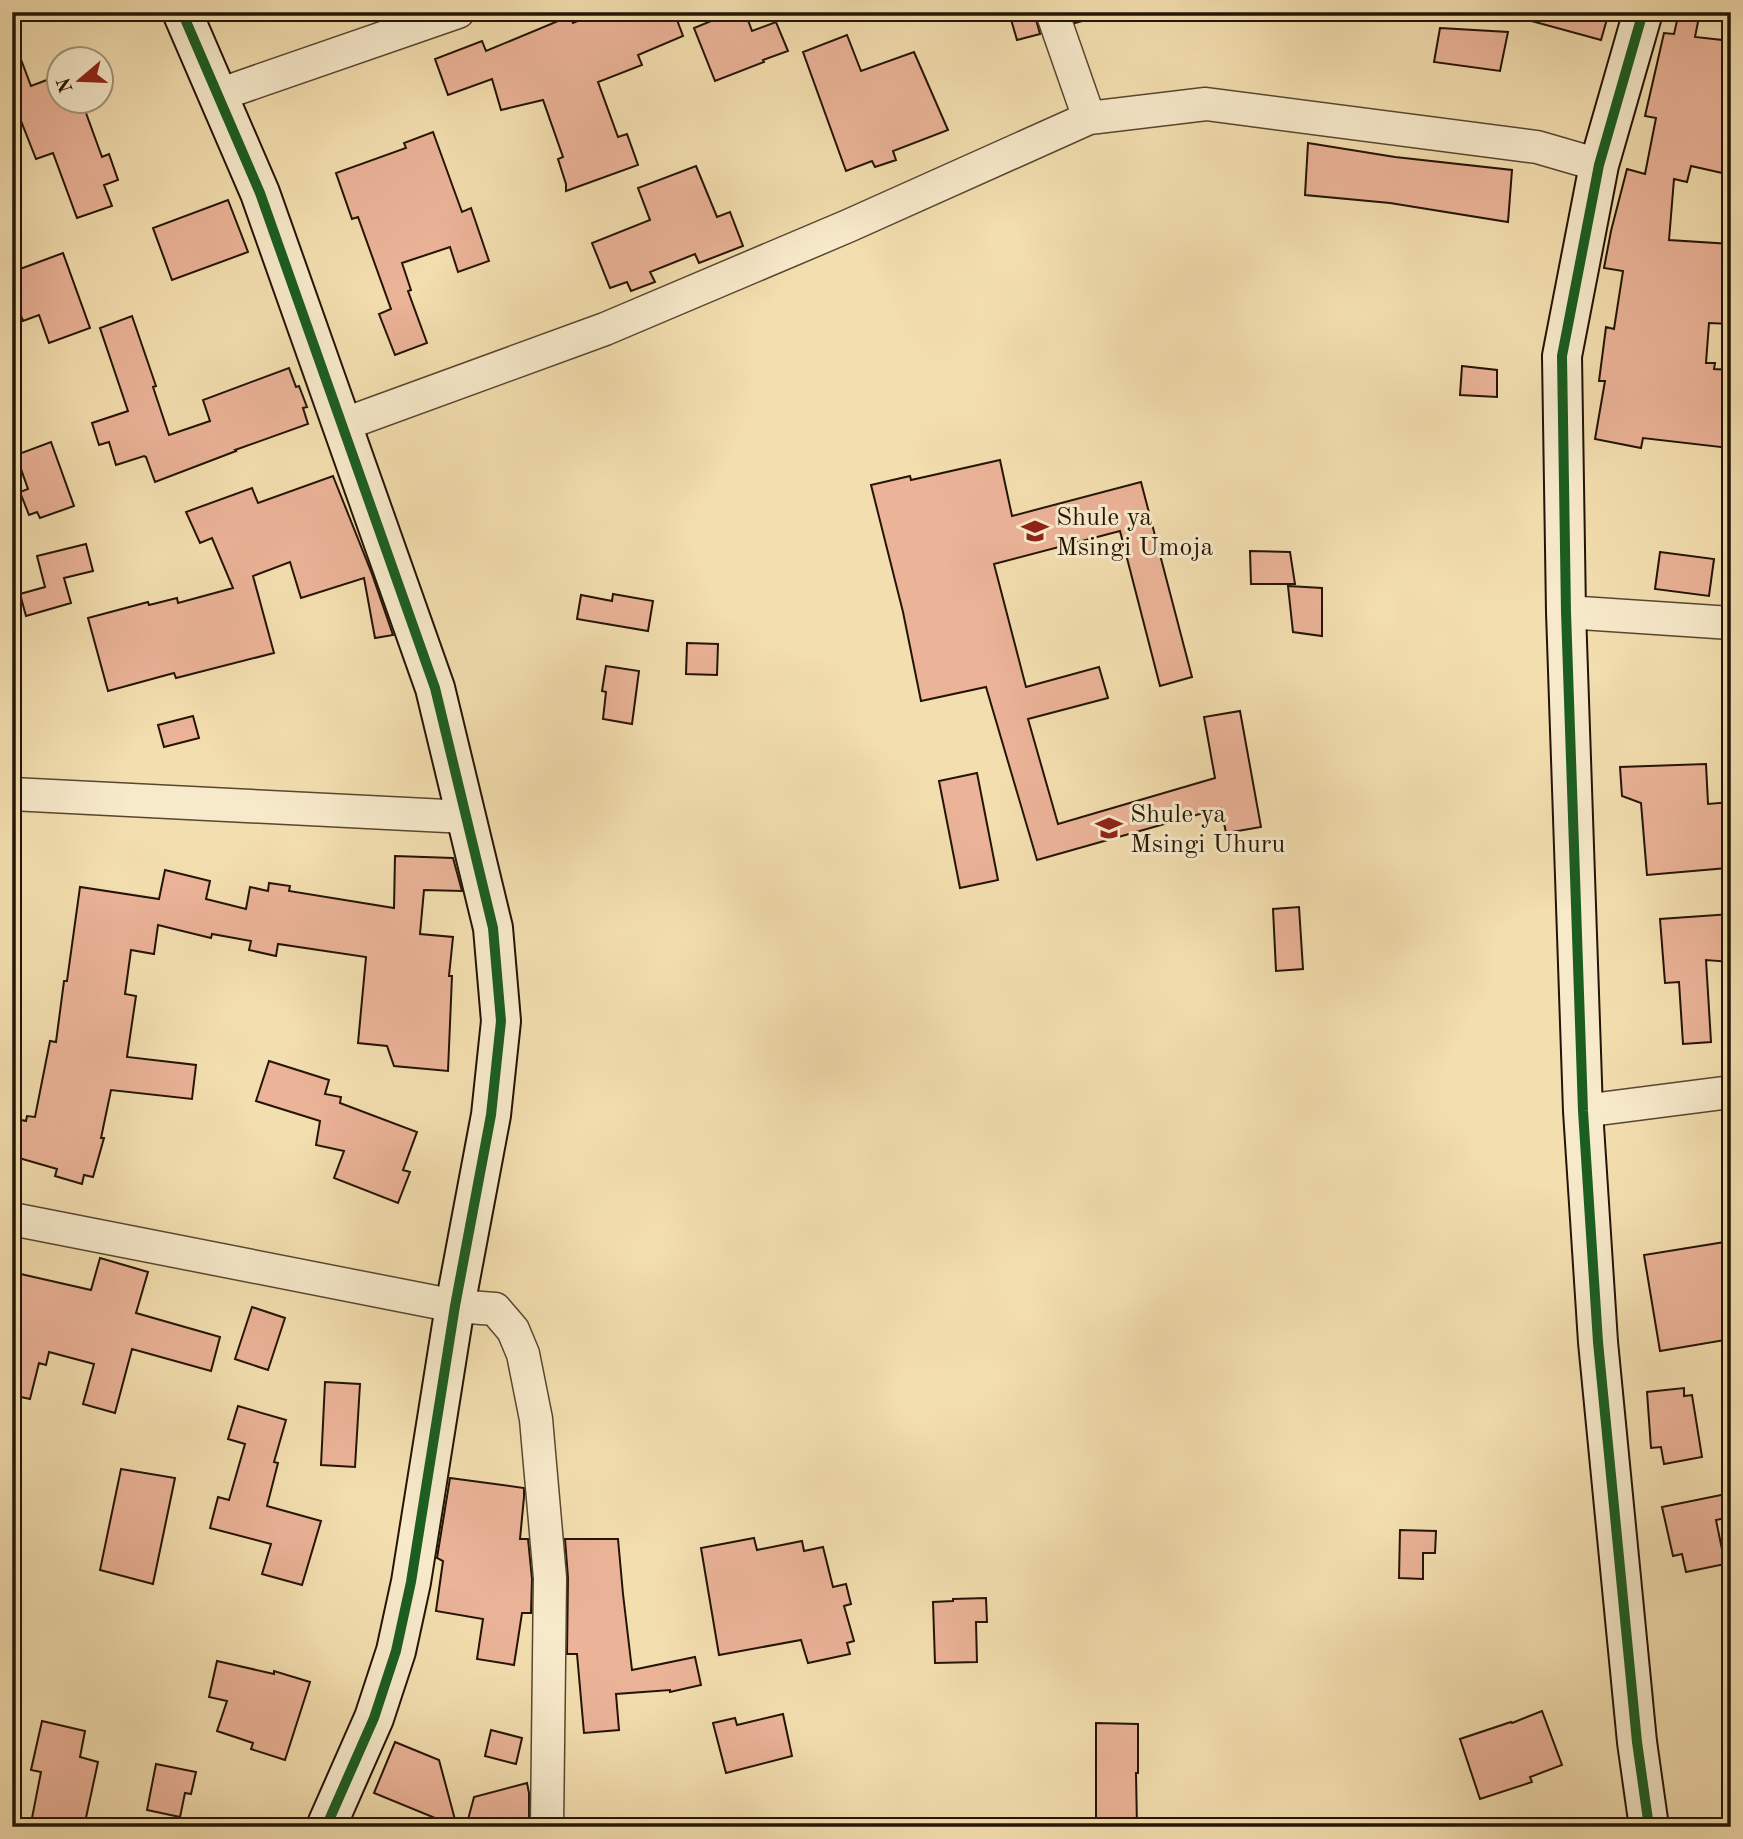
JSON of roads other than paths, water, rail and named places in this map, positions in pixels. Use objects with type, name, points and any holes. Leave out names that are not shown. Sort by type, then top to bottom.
[{"type":"street","points":[[182,12],[260,193],[435,688],[493,928],[501,1021],[491,1115],[455,1306],[411,1582],[396,1651],[374,1718],[326,1827]]},
{"type":"street","points":[[218,95],[458,12]]},
{"type":"street","points":[[1052,12],[1089,118]]},
{"type":"street","points":[[1643,12],[1599,165],[1562,356],[1566,612],[1583,1111],[1598,1342],[1637,1742],[1649,1827]]},
{"type":"street","points":[[342,425],[605,329],[848,226],[1089,118],[1206,104],[1537,147],[1599,165]]},
{"type":"street","points":[[1566,612],[1731,623]]},
{"type":"street","points":[[12,794],[466,817]]},
{"type":"street","points":[[1583,1111],[1731,1092]]},
{"type":"street","points":[[12,1219],[455,1306],[495,1309],[513,1330],[523,1354],[536,1419],[550,1578],[547,1827]]},
{"type":"place","name":"Shule ya Msingi Umoja","points":[[1035,531]]},
{"type":"place","name":"Shule ya Msingi Uhuru","points":[[1109,828]]}]
